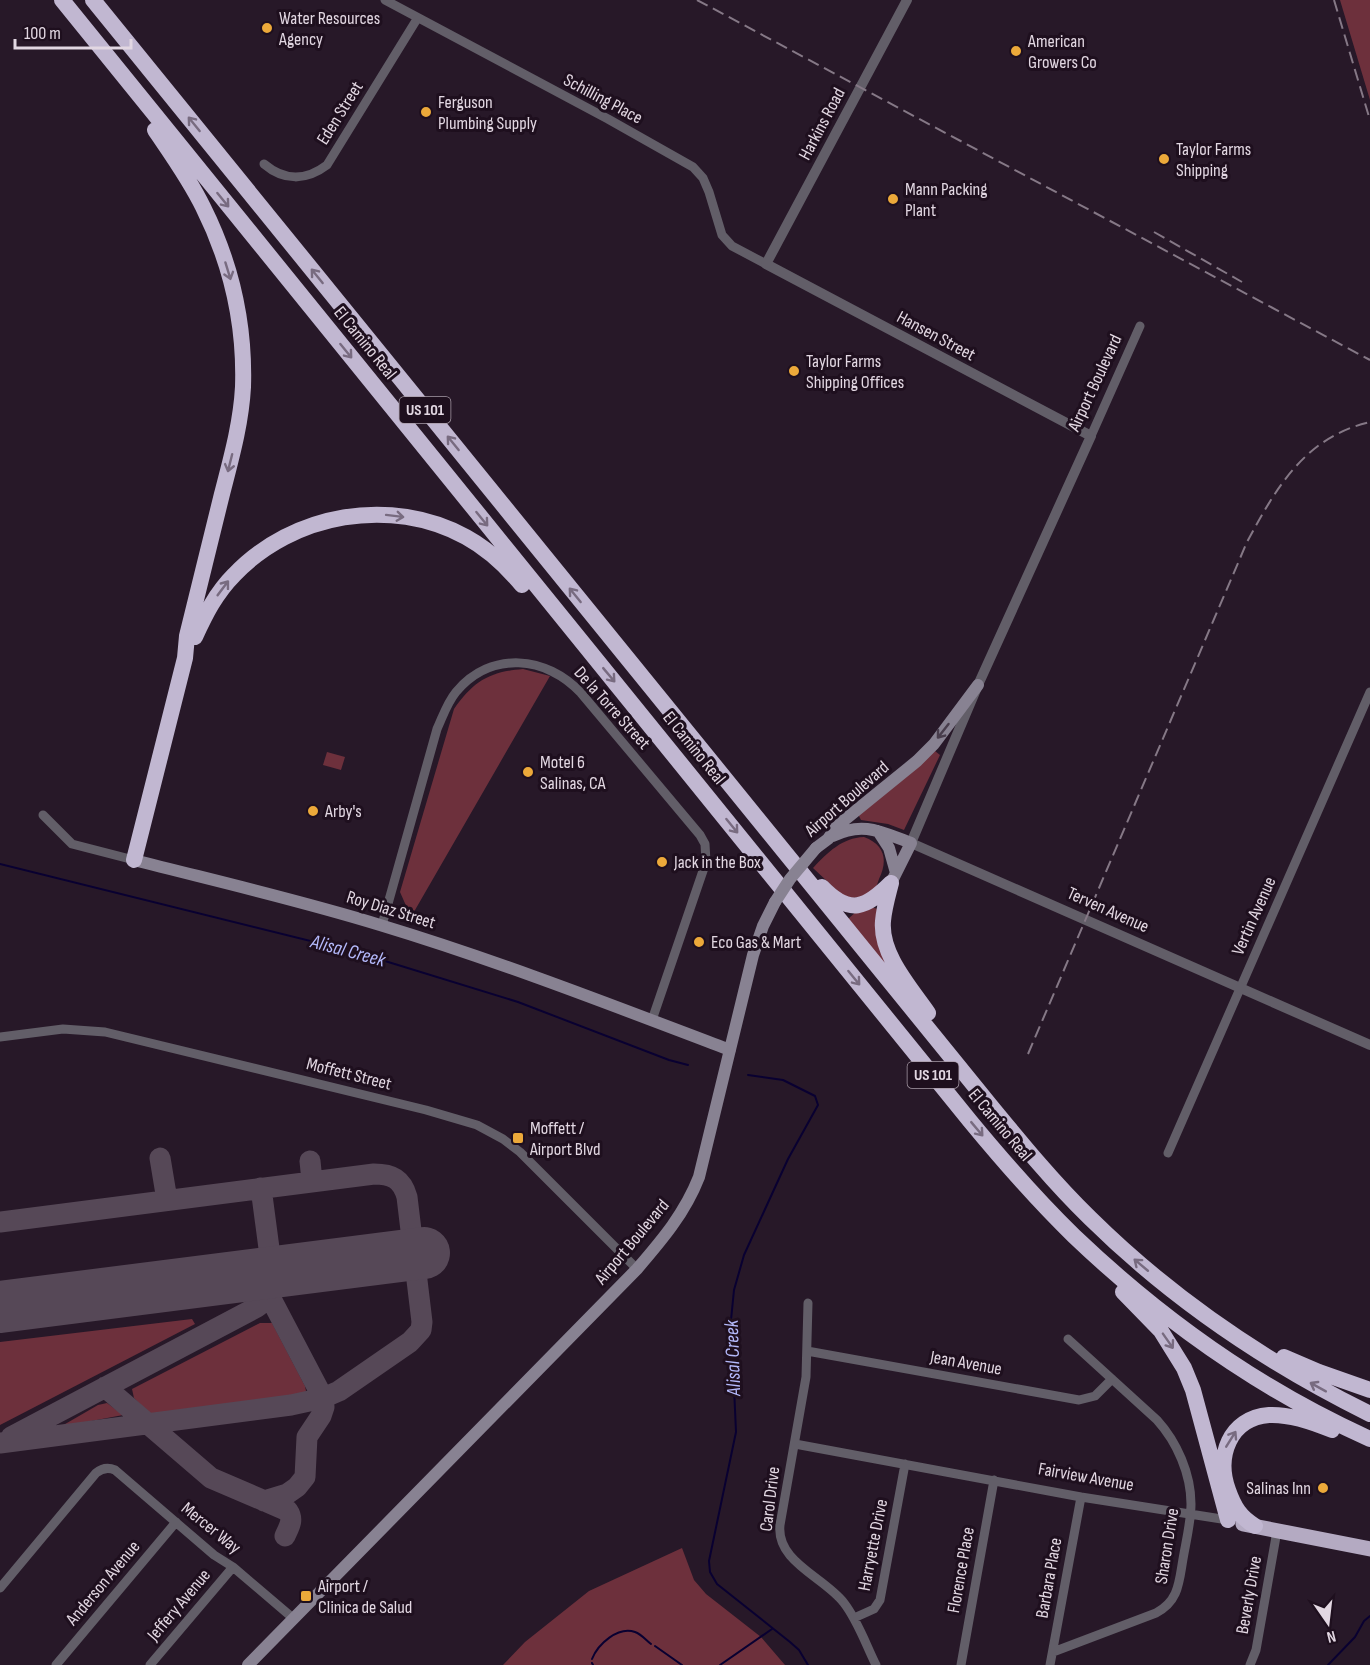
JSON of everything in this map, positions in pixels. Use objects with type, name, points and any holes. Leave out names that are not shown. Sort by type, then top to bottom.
[{"type":"highway","name":"El Camino Real","points":[[62,0],[571,630],[984,1137],[1037,1198],[1073,1235],[1150,1302],[1230,1360],[1273,1388],[1370,1438]]},
{"type":"highway","name":"El Camino Real","points":[[93,0],[990,1105],[1055,1182],[1089,1218],[1202,1314],[1285,1368],[1370,1414]]},
{"type":"highway","points":[[108,56],[203,206],[227,265],[243,356],[240,416],[187,636],[185,658],[134,860]]},
{"type":"highway","points":[[185,658],[202,621],[220,591],[250,560],[272,544],[308,527],[327,520],[362,515],[381,514],[417,520],[449,529],[467,538],[499,561],[548,613],[571,630]]},
{"type":"highway","points":[[758,819],[827,892],[844,903],[854,906],[873,901],[894,878]]},
{"type":"highway","points":[[894,878],[883,920],[886,943],[891,955],[904,978],[990,1105]]},
{"type":"highway","points":[[1073,1235],[1110,1279],[1161,1331],[1180,1360],[1193,1390],[1228,1520]]},
{"type":"highway","points":[[1164,1284],[1282,1355],[1319,1372],[1370,1390]]},
{"type":"highway","points":[[1255,1526],[1243,1519],[1237,1511],[1228,1492],[1223,1472],[1222,1461],[1228,1442],[1245,1423],[1264,1416],[1293,1418],[1317,1424],[1370,1445]]},
{"type":"highway","name":"Fairview Avenue","points":[[1228,1520],[1370,1549]]},
{"type":"main road","name":"Airport Boulevard","points":[[248,1665],[637,1269],[668,1233],[691,1197],[705,1158],[753,955],[763,926],[790,879],[816,848],[828,839],[837,826],[917,761],[934,744],[978,685]]},
{"type":"main road","name":"Terven Avenue","points":[[828,839],[847,829],[864,828],[877,830],[911,843]]},
{"type":"main road","points":[[877,830],[889,848],[894,878]]},
{"type":"main road","points":[[894,878],[911,843]]},
{"type":"main road","name":"Roy Diaz Street","points":[[134,860],[304,903],[381,926],[550,981],[730,1050]]},
{"type":"street","name":"Schilling Place","points":[[385,0],[693,167],[703,178],[710,192],[722,235],[732,246],[766,264]]},
{"type":"street","name":"Harkins Road","points":[[766,264],[906,0]]},
{"type":"street","name":"Eden Street","points":[[264,164],[278,174],[295,178],[311,175],[327,165],[417,19]]},
{"type":"street","name":"Hansen Street","points":[[766,264],[1091,436]]},
{"type":"street","name":"Airport Boulevard","points":[[911,843],[978,685],[1140,326]]},
{"type":"street","name":"De la Torre Street","points":[[381,926],[437,729],[446,707],[474,675],[494,667],[526,663],[548,668],[566,678],[581,693],[700,835],[705,844],[706,862],[652,1020]]},
{"type":"street","name":"Vertin Avenue","points":[[1168,1153],[1370,692]]},
{"type":"street","name":"Roy Diaz Street","points":[[43,815],[72,844],[134,860]]},
{"type":"street","name":"Terven Avenue","points":[[911,843],[1370,1045]]},
{"type":"street","name":"Moffett Street","points":[[0,1037],[63,1029],[98,1031],[244,1065],[477,1125],[501,1137],[520,1152],[637,1269]]},
{"type":"street","name":"Carol Drive","points":[[808,1304],[806,1377],[780,1525],[781,1543],[790,1556],[840,1598],[854,1618],[876,1665]]},
{"type":"street","name":"Sharon Drive","points":[[1053,1652],[1156,1613],[1170,1604],[1177,1593],[1190,1516],[1189,1489],[1180,1456],[1172,1439],[1157,1420],[1068,1339]]},
{"type":"street","name":"Jean Avenue","points":[[807,1351],[1079,1400],[1095,1396],[1112,1379]]},
{"type":"street","name":"Fairview Avenue","points":[[795,1444],[1081,1497],[1190,1516],[1228,1520]]},
{"type":"street","name":"Harryette Drive","points":[[854,1618],[876,1607],[880,1600],[905,1464]]},
{"type":"street","name":"Mercer Way","points":[[0,1588],[96,1473],[106,1468],[115,1470],[214,1555],[233,1567],[294,1619]]},
{"type":"street","name":"Florence Place","points":[[961,1665],[994,1480]]},
{"type":"street","name":"Barbara Place","points":[[1050,1665],[1081,1497]]},
{"type":"street","name":"Anderson Avenue","points":[[56,1665],[176,1521]]},
{"type":"street","name":"Beverly Drive","points":[[1250,1665],[1255,1655],[1277,1531]]},
{"type":"street","name":"Jeffery Avenue","points":[[150,1665],[233,1567]]},
{"type":"shaded area","points":[[1340,0],[1370,0],[1370,100]]},
{"type":"shaded area","points":[[523,669],[550,676],[411,917],[400,892],[454,709],[468,691],[483,680],[511,670]]},
{"type":"shaded area","points":[[935,751],[940,755],[904,830],[888,824],[861,820],[858,814]]},
{"type":"shaded area","points":[[327,752],[345,757],[341,770],[323,765]]},
{"type":"shaded area","points":[[864,837],[876,844],[883,854],[882,872],[871,894],[845,898],[813,868],[842,843]]},
{"type":"shaded area","points":[[870,907],[878,909],[894,975],[848,919],[857,911]]},
{"type":"shaded area","points":[[192,1319],[195,1324],[0,1425],[0,1342]]},
{"type":"shaded area","points":[[260,1323],[272,1323],[305,1386],[306,1391],[300,1396],[149,1414],[134,1398],[132,1389]]},
{"type":"shaded area","points":[[107,1403],[123,1415],[60,1427],[98,1405]]},
{"type":"shaded area","points":[[682,1548],[694,1580],[706,1594],[761,1637],[785,1665],[503,1665],[525,1642],[589,1591]]},
{"type":"waterway","name":"Alisal Creek","points":[[0,864],[359,953],[518,1002],[669,1060],[688,1065]]},
{"type":"waterway","name":"Alisal Creek","points":[[748,1075],[783,1080],[815,1096],[818,1105],[788,1159],[744,1255],[734,1290],[731,1320],[736,1432],[709,1561],[710,1572],[717,1584],[799,1650],[808,1665]]},
{"type":"waterway","name":"Alisal Creek","points":[[1328,1665],[1355,1637],[1364,1621],[1370,1616]]},
{"type":"waterway","points":[[720,1665],[772,1629]]},
{"type":"waterway","points":[[592,1659],[604,1642],[622,1632],[637,1633],[651,1644]]},
{"type":"waterway","points":[[655,1646],[682,1665]]},
{"type":"taxiway","points":[[160,1158],[167,1200]]},
{"type":"taxiway","points":[[310,1161],[312,1181]]},
{"type":"taxiway","points":[[0,1222],[374,1174],[386,1175],[399,1182],[407,1197],[422,1322],[421,1330],[410,1342],[339,1391],[323,1398],[291,1405],[0,1443]]},
{"type":"taxiway","points":[[11,1437],[257,1307],[270,1297],[274,1286],[261,1188]]},
{"type":"taxiway","points":[[264,1501],[287,1494],[305,1477],[307,1437],[321,1416],[324,1407],[323,1398],[270,1297]]},
{"type":"taxiway","points":[[105,1387],[211,1478],[288,1511],[291,1520],[285,1536]]},
{"type":"runway","points":[[0,1307],[424,1253]]},
{"type":"railway","points":[[697,0],[1370,360]]},
{"type":"railway","points":[[1334,0],[1370,120]]},
{"type":"railway","points":[[1154,232],[1242,282]]},
{"type":"railway","points":[[1028,1054],[1247,542],[1282,484],[1310,452],[1327,439],[1347,429],[1370,422]]},
{"type":"place","name":"Water Resources Agency","points":[[267,28]]},
{"type":"place","name":"American Growers Co","points":[[1016,51]]},
{"type":"place","name":"Ferguson Plumbing Supply","points":[[426,112]]},
{"type":"place","name":"Taylor Farms Shipping","points":[[1164,159]]},
{"type":"place","name":"Mann Packing Plant","points":[[893,199]]},
{"type":"place","name":"Taylor Farms Shipping Offices","points":[[794,371]]},
{"type":"place","name":"Motel 6 Salinas, CA","points":[[528,772]]},
{"type":"place","name":"Arby's","points":[[313,811]]},
{"type":"place","name":"Jack in the Box","points":[[662,862]]},
{"type":"place","name":"Eco Gas & Mart","points":[[699,942]]},
{"type":"place","name":"Moffett / Airport Blvd","points":[[518,1138]]},
{"type":"place","name":"Salinas Inn","points":[[1323,1488]]},
{"type":"place","name":"Airport / Clinica de Salud","points":[[306,1596]]}]
